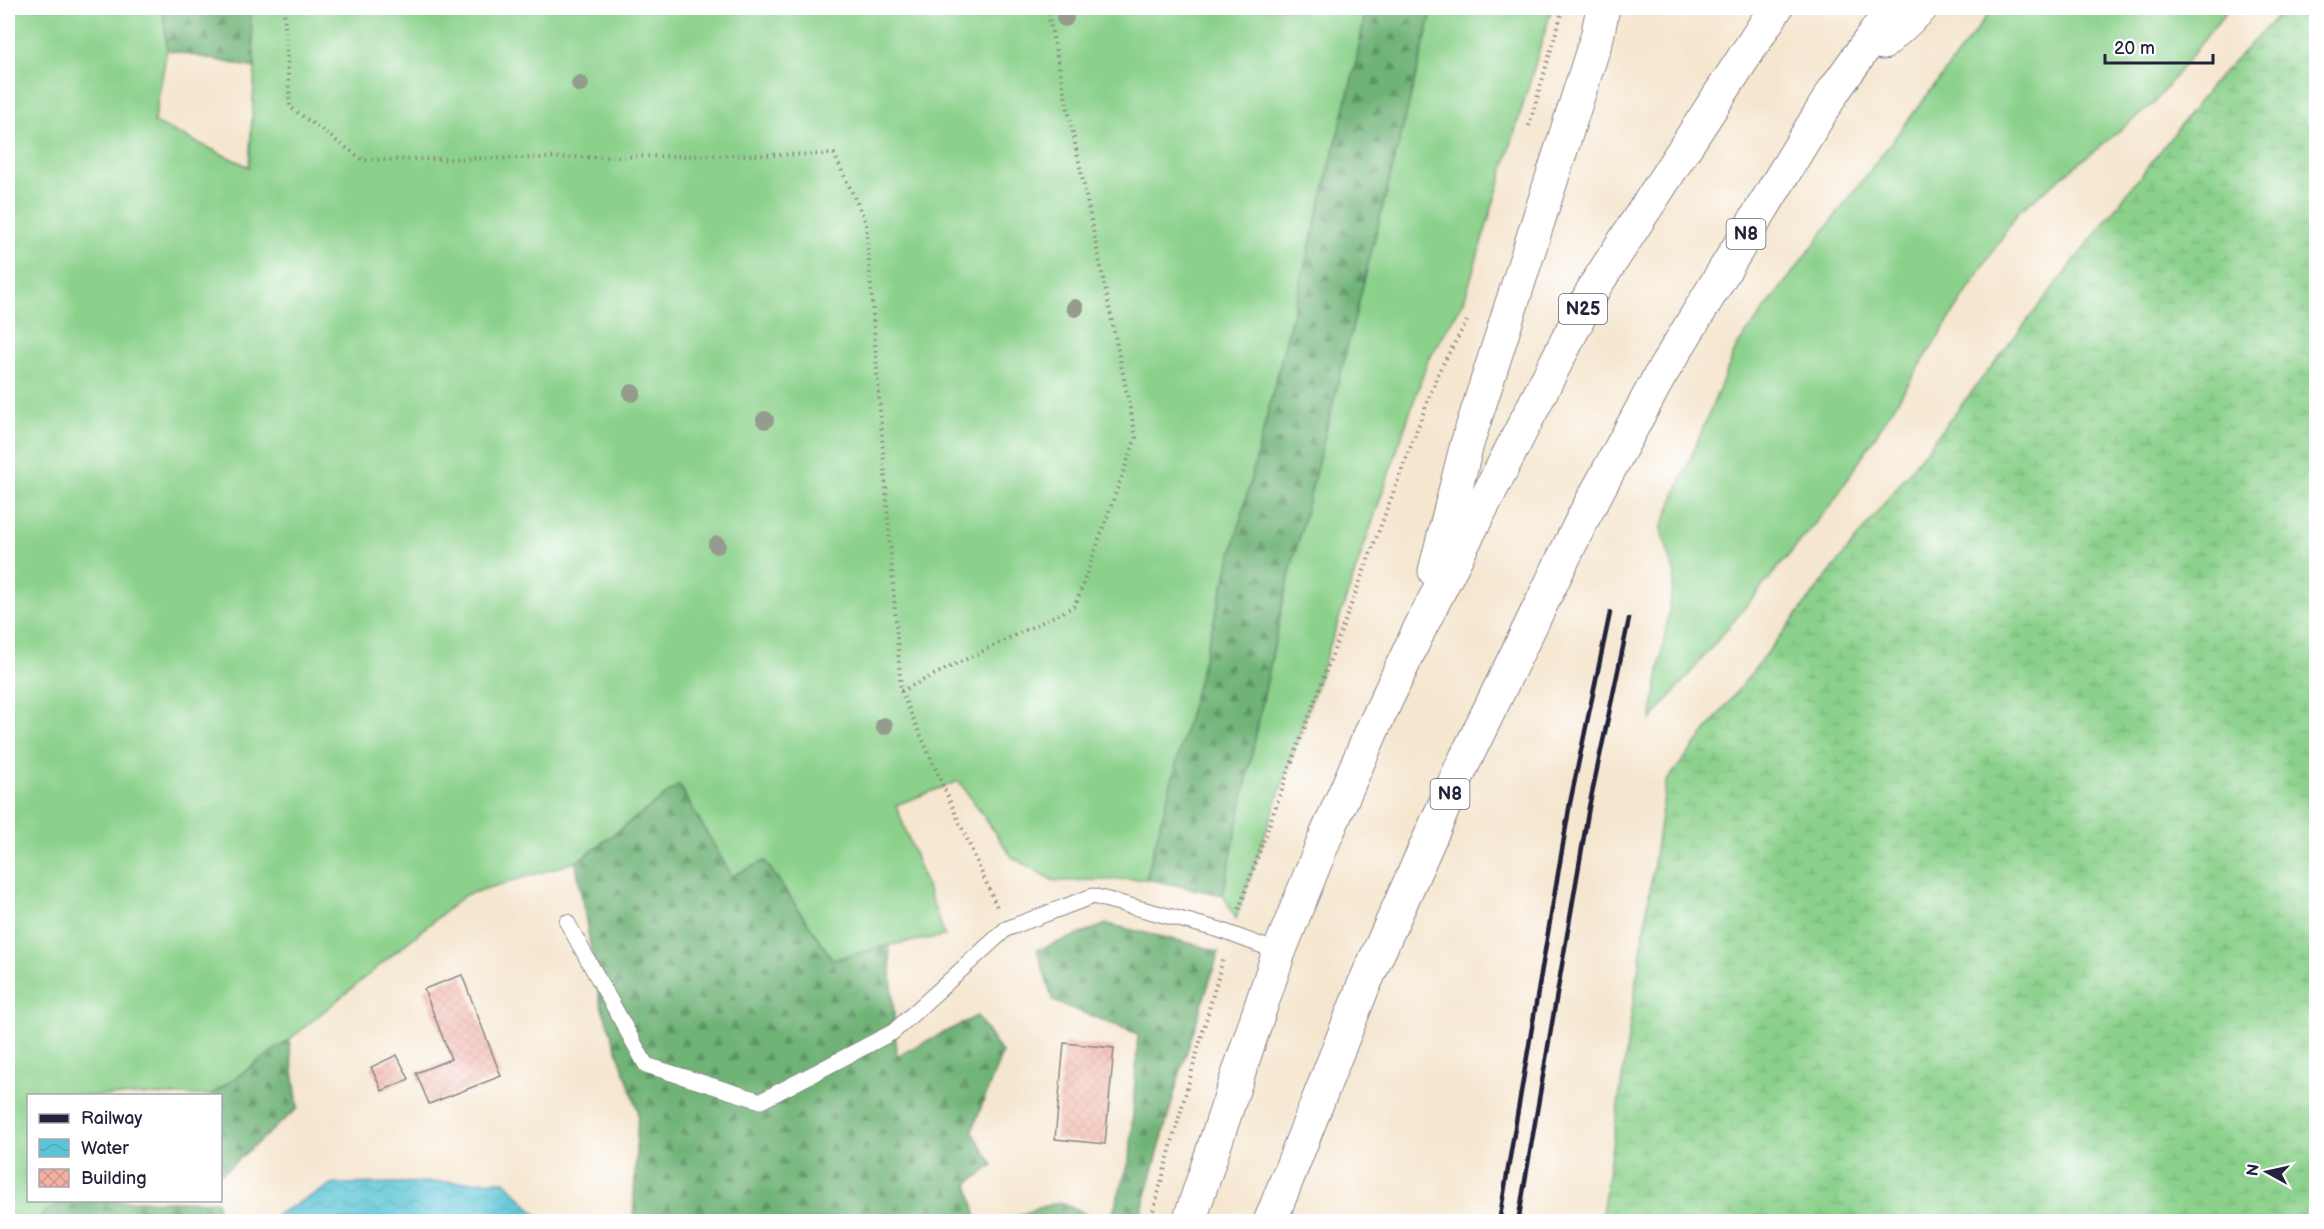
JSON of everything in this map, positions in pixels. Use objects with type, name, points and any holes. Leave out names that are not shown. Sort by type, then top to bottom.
[{"type":"highway","points":[[1189,1221],[1279,952],[1334,818],[1420,628],[1467,444],[1597,37],[1603,8]]},
{"type":"highway","name":"N25","points":[[1420,628],[1595,286],[1776,8]]},
{"type":"highway","name":"N8","points":[[1270,1221],[1363,987],[1462,766],[1584,516],[1658,379],[1835,89],[1893,8]]},
{"type":"highway","points":[[1835,89],[1921,8]]},
{"type":"lane","points":[[567,922],[646,1065],[761,1101],[893,1032],[1006,928],[1093,896],[1230,934],[1279,952]]},
{"type":"path","points":[[284,8],[290,107],[363,160],[834,154],[866,222],[901,691],[1006,928]]},
{"type":"path","points":[[901,691],[1075,606],[1136,437],[1047,8]]},
{"type":"path","points":[[1527,132],[1563,8]]},
{"type":"path","points":[[1150,1221],[1230,934],[1294,756],[1439,371],[1473,311]]},
{"type":"green space","points":[[8,8],[163,8],[167,50],[154,122],[249,167],[255,68],[250,8],[1366,8],[1356,63],[1244,507],[1146,879],[1054,881],[1012,857],[959,781],[896,805],[945,936],[889,945],[833,960],[765,861],[732,877],[679,785],[576,862],[465,895],[289,1040],[212,1094],[27,1094],[27,1202],[62,1202],[33,1221],[8,1221]]},
{"type":"green space","points":[[163,8],[250,8],[255,68],[167,50]]},
{"type":"green space","points":[[1366,8],[1433,8],[1284,597],[1223,895],[1146,879],[1244,507],[1356,63]]},
{"type":"green space","points":[[1433,8],[1552,8],[1464,301],[1428,360],[1236,919],[1223,895],[1284,597]]},
{"type":"green space","points":[[1993,8],[2229,8],[2154,103],[2018,212],[1833,502],[1651,720],[1675,574],[1661,529],[1737,346]]},
{"type":"green space","points":[[2285,8],[2316,8],[2316,1221],[1601,1221],[1666,782],[2215,81]]},
{"type":"green space","points":[[679,785],[732,876],[765,861],[833,960],[889,945],[897,1056],[977,1016],[1002,1053],[972,1131],[993,1165],[968,1184],[978,1221],[633,1221],[638,1110],[600,1002],[576,863]]},
{"type":"green space","points":[[1107,924],[1219,952],[1180,1073],[1139,1221],[1110,1221],[1130,1159],[1138,1034],[1053,1001],[1037,950]]},
{"type":"green space","points":[[289,1040],[298,1108],[222,1173],[222,1094],[212,1094]]},
{"type":"green space","points":[[62,1202],[217,1202],[218,1221],[33,1221]]},
{"type":"green space","points":[[1060,1202],[1101,1221],[1007,1221],[1032,1210]]},
{"type":"water","points":[[505,1181],[542,1221],[265,1221],[333,1184]]},
{"type":"building","points":[[462,975],[501,1076],[429,1104],[416,1073],[451,1059],[424,989]]},
{"type":"building","points":[[1064,1043],[1114,1048],[1105,1144],[1055,1139]]},
{"type":"building","points":[[397,1055],[409,1079],[382,1091],[371,1067]]},
{"type":"railway","points":[[1499,1222],[1570,803],[1610,613]]},
{"type":"railway","points":[[1518,1222],[1589,807],[1629,619]]}]
